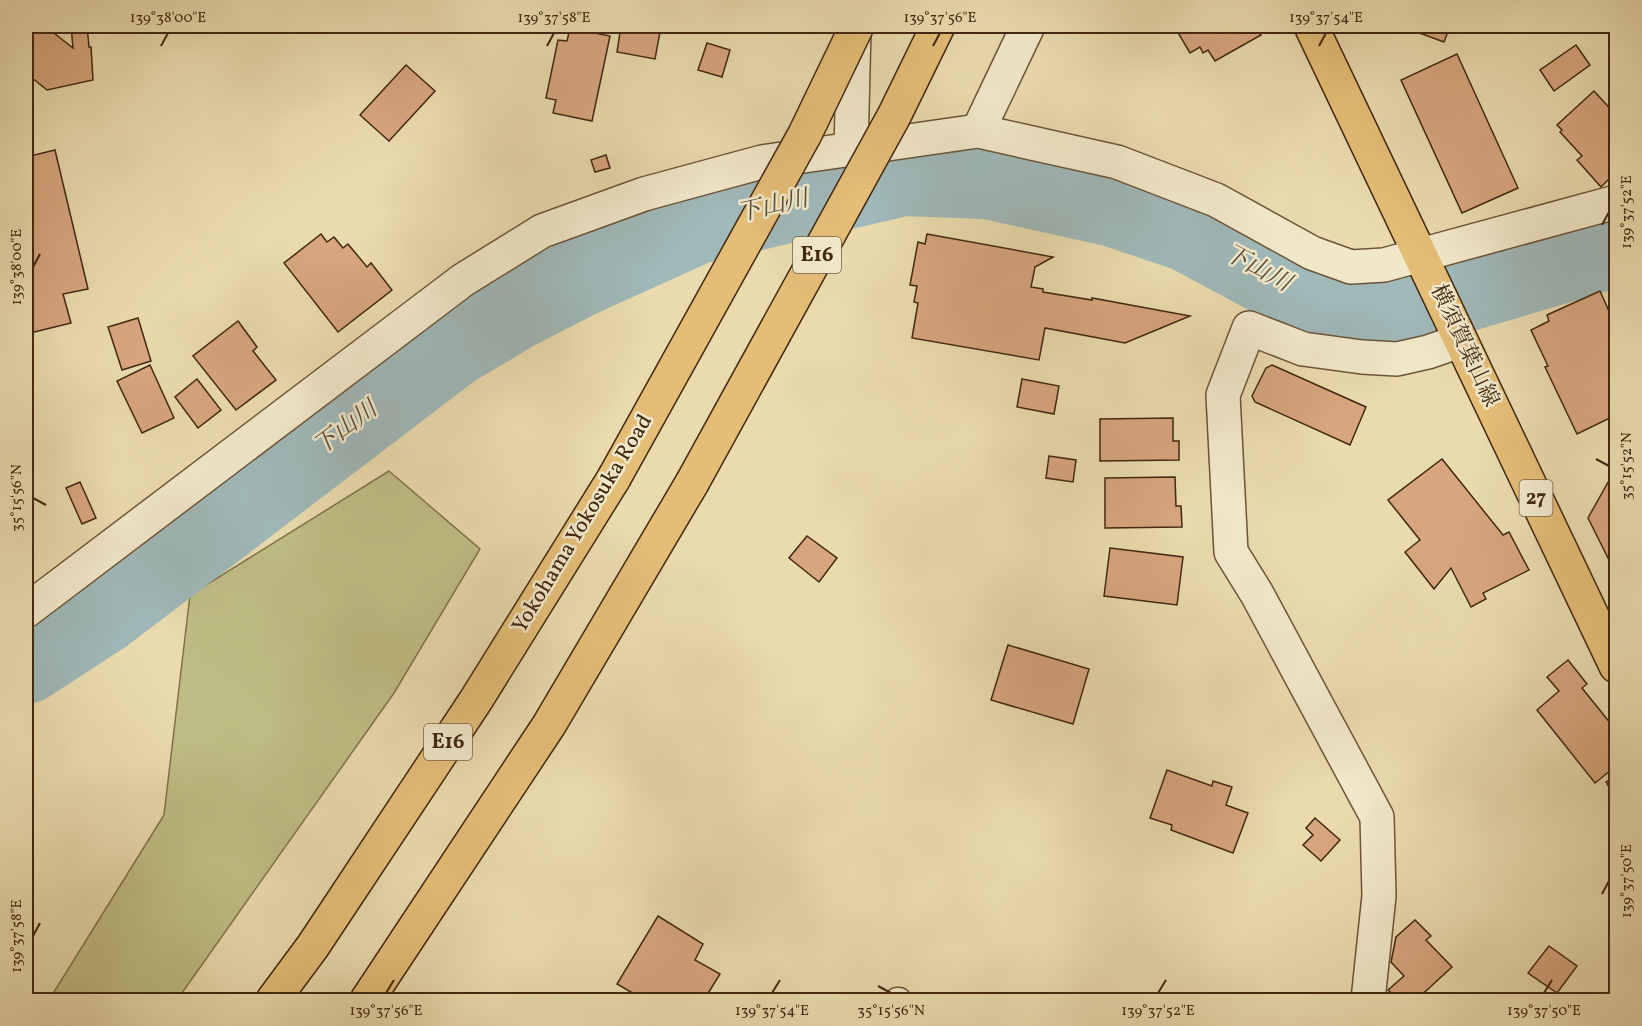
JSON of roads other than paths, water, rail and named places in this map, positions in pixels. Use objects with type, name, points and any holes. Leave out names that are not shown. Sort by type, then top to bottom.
[{"type":"main road","name":"Yokohama Yokosuka Road","points":[[273,1000],[313,946],[470,710],[614,478],[805,134],[856,26]]},
{"type":"main road","name":"E16","points":[[367,1000],[549,725],[692,483],[894,116],[938,26]]},
{"type":"main road","name":"横須賀葉山線","points":[[1311,26],[1617,666]]},
{"type":"street","points":[[851,150],[856,26]]},
{"type":"street","points":[[978,131],[1028,26]]},
{"type":"street","points":[[26,610],[463,280],[543,231],[644,194],[762,162],[978,131],[1117,162],[1216,200],[1312,253],[1351,267],[1383,264],[1426,266],[1617,202]]},
{"type":"street","points":[[1368,1000],[1379,896],[1377,817],[1257,594],[1231,552],[1223,395],[1249,328],[1303,349],[1362,357],[1397,358],[1428,352],[1458,335]]},
{"type":"waterway","name":"下山川","points":[[26,664],[103,614],[452,348],[514,311],[582,276],[697,224],[903,176],[987,179],[1114,207],[1188,232],[1307,296],[1352,312],[1387,315],[1616,247]]}]
